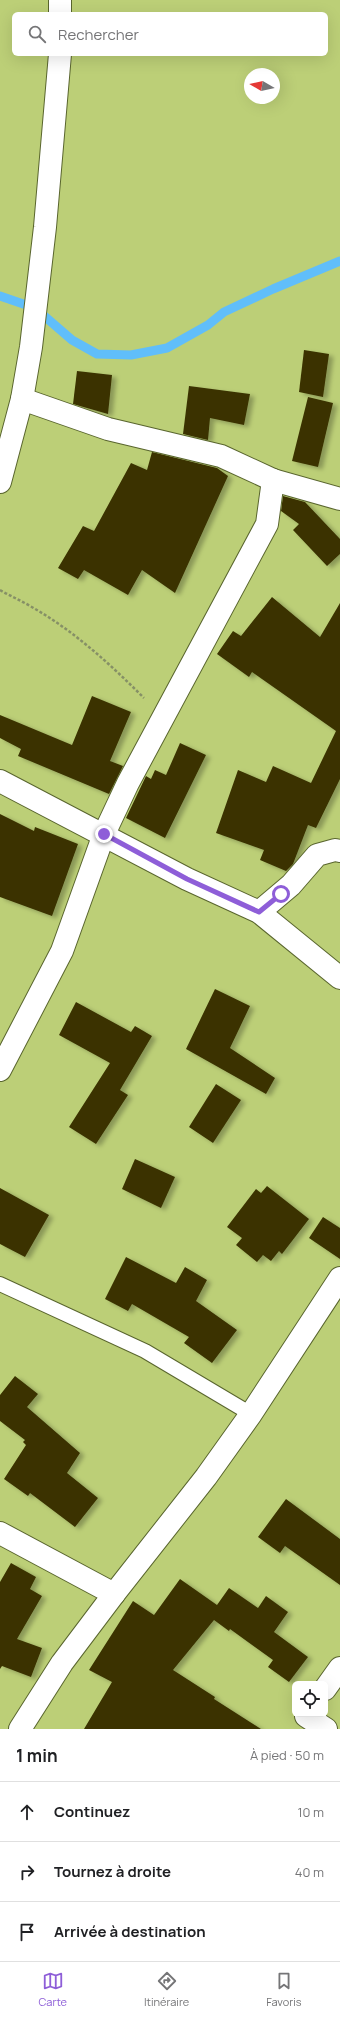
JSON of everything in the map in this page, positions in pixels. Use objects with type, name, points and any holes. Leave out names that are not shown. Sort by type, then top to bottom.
[{"type":"street","points":[[60,0],[60,12]]},
{"type":"street","points":[[0,482],[22,399],[31,347],[45,227],[60,56]]},
{"type":"street","points":[[22,399],[108,429],[221,456],[273,480],[340,499]]},
{"type":"street","points":[[0,1070],[62,951],[104,834],[162,717],[267,524],[273,480]]},
{"type":"street","points":[[0,781],[104,834],[187,879],[259,912],[340,978]]},
{"type":"street","points":[[259,912],[291,885],[317,855],[340,850]]},
{"type":"street","points":[[20,1729],[62,1663],[206,1477],[251,1414],[340,1278]]},
{"type":"street","points":[[0,1533],[114,1594]]},
{"type":"street","points":[[328,1685],[340,1668]]},
{"type":"street","points":[[304,1720],[326,1729]]},
{"type":"lane","points":[[0,1284],[145,1350],[251,1414]]},
{"type":"path","points":[[0,590],[30,606],[62,627],[109,663],[162,717]]},
{"type":"green space","points":[[0,0],[340,0],[340,1729],[0,1729]]},
{"type":"building","points":[[304,350],[329,354],[323,397],[299,392]]},
{"type":"building","points":[[77,371],[112,375],[108,414],[73,404]]},
{"type":"building","points":[[189,386],[250,394],[244,425],[210,418],[208,440],[183,434]]},
{"type":"building","points":[[308,397],[333,403],[318,467],[292,461]]},
{"type":"building","points":[[152,452],[217,468],[228,476],[175,593],[142,570],[128,595],[84,570],[78,579],[58,568],[83,526],[94,531],[131,463],[147,470]]},
{"type":"building","points":[[283,496],[305,502],[340,539],[340,554],[327,566],[293,530],[299,524],[281,511]]},
{"type":"building","points":[[272,597],[320,637],[340,603],[340,779],[316,828],[308,825],[293,864],[286,871],[260,860],[264,850],[216,833],[238,770],[266,782],[273,766],[311,783],[336,731],[252,672],[249,677],[217,654],[233,631],[241,636]]},
{"type":"building","points":[[92,696],[131,712],[110,761],[123,766],[109,794],[18,756],[21,749],[0,738],[0,715],[72,745]]},
{"type":"building","points":[[180,743],[206,755],[165,838],[126,818],[146,776],[151,779],[155,770],[166,775]]},
{"type":"building","points":[[0,814],[34,831],[35,827],[78,844],[52,916],[0,897]]},
{"type":"building","points":[[215,989],[250,1006],[230,1048],[275,1078],[266,1094],[186,1049]]},
{"type":"building","points":[[76,1002],[131,1032],[135,1026],[152,1036],[120,1090],[128,1095],[96,1144],[69,1127],[110,1063],[59,1035]]},
{"type":"building","points":[[216,1084],[241,1100],[213,1143],[189,1127]]},
{"type":"building","points":[[135,1159],[175,1177],[161,1208],[122,1189]]},
{"type":"building","points":[[267,1186],[309,1219],[282,1254],[279,1251],[271,1261],[263,1255],[257,1262],[236,1245],[242,1238],[227,1227],[256,1189],[261,1193]]},
{"type":"building","points":[[0,1188],[49,1215],[25,1257],[0,1244]]},
{"type":"building","points":[[323,1217],[340,1228],[340,1259],[309,1238]]},
{"type":"building","points":[[126,1257],[176,1283],[185,1267],[207,1280],[196,1301],[237,1330],[212,1363],[184,1343],[189,1337],[132,1304],[128,1311],[105,1299]]},
{"type":"building","points":[[15,1376],[38,1394],[27,1407],[80,1453],[67,1473],[98,1498],[75,1527],[30,1493],[28,1496],[4,1479],[26,1445],[23,1442],[25,1440],[0,1421],[0,1395]]},
{"type":"building","points":[[286,1499],[340,1539],[340,1585],[285,1546],[280,1553],[258,1537]]},
{"type":"building","points":[[11,1563],[36,1577],[30,1589],[42,1596],[17,1639],[42,1648],[31,1677],[2,1666],[0,1669],[0,1582]]},
{"type":"building","points":[[180,1579],[217,1605],[229,1588],[258,1608],[266,1596],[288,1612],[274,1632],[308,1657],[289,1682],[268,1667],[273,1660],[230,1629],[229,1631],[214,1620],[173,1670],[215,1697],[214,1699],[261,1729],[84,1729],[112,1682],[89,1670],[133,1601],[154,1615]]},
{"type":"waterway","points":[[0,296],[35,308],[72,340],[97,354],[131,355],[167,348],[208,325],[224,312],[273,289],[340,261]]},
{"type":"route","points":[[104,834],[187,879],[259,912],[281,894]]}]
